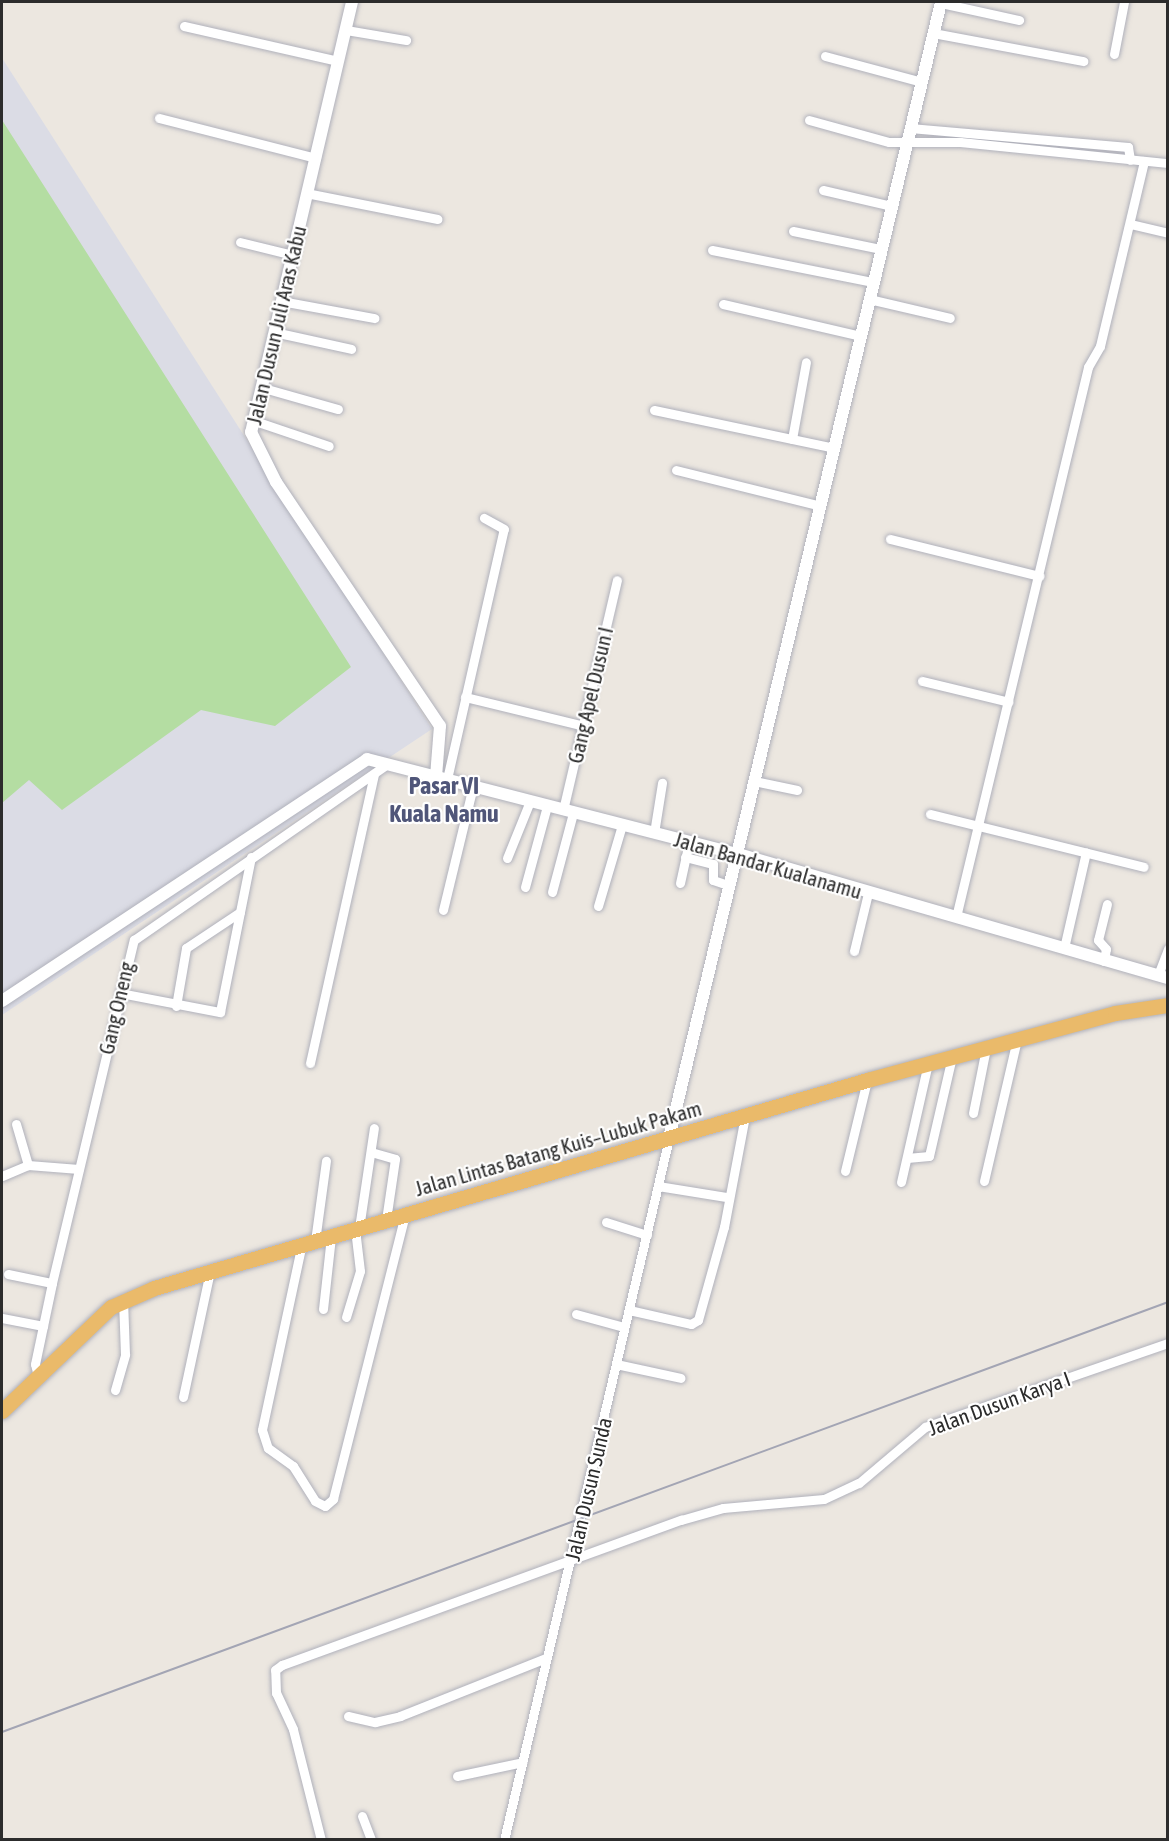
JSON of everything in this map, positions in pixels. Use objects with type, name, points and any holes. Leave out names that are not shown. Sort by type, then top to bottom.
[{"type":"highway","name":"Jalan Lintas Batang Kuis–Lubuk Pakam","points":[[2,1412],[38,1376],[123,1300],[308,1242],[867,1080],[1017,1039],[1167,1005]]},
{"type":"street","name":"Jalan Dusun Juli Aras Kabu","points":[[352,2],[252,420],[252,439],[276,482],[440,726],[446,751],[441,778]]},
{"type":"street","points":[[669,1138],[821,506],[868,299],[941,2],[1019,20]]},
{"type":"street","points":[[1114,54],[1124,2]]},
{"type":"street","points":[[184,26],[338,61]]},
{"type":"street","points":[[346,30],[406,40]]},
{"type":"street","points":[[933,33],[1083,61]]},
{"type":"street","points":[[825,56],[922,82]]},
{"type":"street","points":[[159,117],[316,158]]},
{"type":"street","points":[[809,120],[907,144],[960,142],[1131,156],[1144,162],[1167,163]]},
{"type":"street","points":[[910,128],[1128,147],[1131,156]]},
{"type":"street","points":[[956,917],[1088,367],[1100,346],[1144,162]]},
{"type":"street","points":[[823,190],[892,206]]},
{"type":"street","points":[[306,194],[437,219]]},
{"type":"street","points":[[1130,224],[1167,233]]},
{"type":"street","points":[[793,231],[881,249]]},
{"type":"street","points":[[240,242],[293,255]]},
{"type":"street","points":[[712,250],[873,282]]},
{"type":"street","points":[[868,299],[950,318]]},
{"type":"street","points":[[282,301],[374,318]]},
{"type":"street","points":[[723,304],[860,336]]},
{"type":"street","points":[[274,332],[351,349]]},
{"type":"street","points":[[792,439],[806,362]]},
{"type":"street","points":[[260,387],[338,409]]},
{"type":"street","points":[[654,410],[834,448]]},
{"type":"street","points":[[252,420],[329,446]]},
{"type":"street","points":[[676,470],[821,506]]},
{"type":"street","points":[[446,751],[465,697],[504,529],[484,518]]},
{"type":"street","points":[[890,539],[1039,576]]},
{"type":"street","name":"Gang Apel Dusun I","points":[[552,892],[584,726],[617,580]]},
{"type":"street","points":[[922,681],[1009,702]]},
{"type":"street","points":[[465,697],[584,726]]},
{"type":"street","name":"Jalan Bandar Kualanamu","points":[[2,1001],[367,759],[738,854],[1104,961],[1163,976]]},
{"type":"street","name":"Gang Oneng","points":[[38,1376],[52,1283],[120,993],[138,935],[387,764]]},
{"type":"street","points":[[310,1063],[374,774]]},
{"type":"street","points":[[754,781],[797,790]]},
{"type":"street","points":[[654,833],[662,783]]},
{"type":"street","points":[[443,910],[473,786]]},
{"type":"street","points":[[507,858],[530,801]]},
{"type":"street","points":[[525,887],[547,806]]},
{"type":"street","points":[[930,814],[978,824],[1144,867]]},
{"type":"street","points":[[598,906],[622,825]]},
{"type":"street","points":[[680,883],[689,842]]},
{"type":"street","points":[[703,861],[706,846]]},
{"type":"street","points":[[1064,948],[1086,852]]},
{"type":"street","points":[[120,993],[176,1006],[220,1012],[251,857]]},
{"type":"street","points":[[686,857],[715,866],[714,880],[730,886]]},
{"type":"street","points":[[854,951],[868,893]]},
{"type":"street","points":[[1104,961],[1106,949],[1098,940],[1107,904]]},
{"type":"street","points":[[176,1006],[186,948],[240,912]]},
{"type":"street","points":[[1163,976],[1167,949]]},
{"type":"street","points":[[984,1181],[1017,1039]]},
{"type":"street","points":[[973,1113],[986,1048]]},
{"type":"street","points":[[907,1158],[929,1156],[952,1056]]},
{"type":"street","points":[[901,1182],[928,1063]]},
{"type":"street","points":[[845,1171],[867,1080]]},
{"type":"street","points":[[629,1310],[696,1323],[724,1227],[726,1197],[745,1116]]},
{"type":"street","points":[[16,1124],[28,1165]]},
{"type":"street","points":[[346,1317],[360,1270],[357,1229],[374,1128]]},
{"type":"street","name":"Jalan Dusun Sunda","points":[[504,1839],[524,1762],[546,1658],[571,1563],[669,1138]]},
{"type":"street","points":[[370,1152],[395,1159],[386,1220]]},
{"type":"street","points":[[326,1161],[262,1430],[268,1448],[293,1466],[315,1501],[325,1506],[333,1499],[405,1214]]},
{"type":"street","points":[[2,1176],[28,1165],[79,1169]]},
{"type":"street","points":[[658,1186],[726,1197]]},
{"type":"street","points":[[606,1222],[647,1234]]},
{"type":"street","points":[[323,1309],[331,1236]]},
{"type":"street","points":[[183,1397],[210,1271]]},
{"type":"street","points":[[8,1274],[52,1283]]},
{"type":"street","points":[[115,1390],[124,1354],[123,1300]]},
{"type":"street","points":[[576,1314],[624,1327]]},
{"type":"street","points":[[2,1318],[44,1326]]},
{"type":"street","name":"Jalan Dusun Karya I","points":[[321,1839],[293,1729],[276,1693],[275,1670],[723,1508],[824,1499],[859,1483],[926,1427],[1167,1343]]},
{"type":"street","points":[[616,1364],[681,1378]]},
{"type":"street","points":[[348,1716],[375,1722],[400,1716],[546,1658]]},
{"type":"street","points":[[457,1776],[524,1762]]},
{"type":"street","points":[[362,1816],[371,1839]]},
{"type":"shaded area","points":[[2,58],[432,729],[2,1015]]},
{"type":"green space","points":[[2,120],[351,667],[275,726],[201,710],[62,810],[29,780],[2,803]]},
{"type":"railway","points":[[2,1732],[1168,1302]]},
{"type":"district","name":"Pasar VI Kuala Namu","points":[[444,800]]}]
